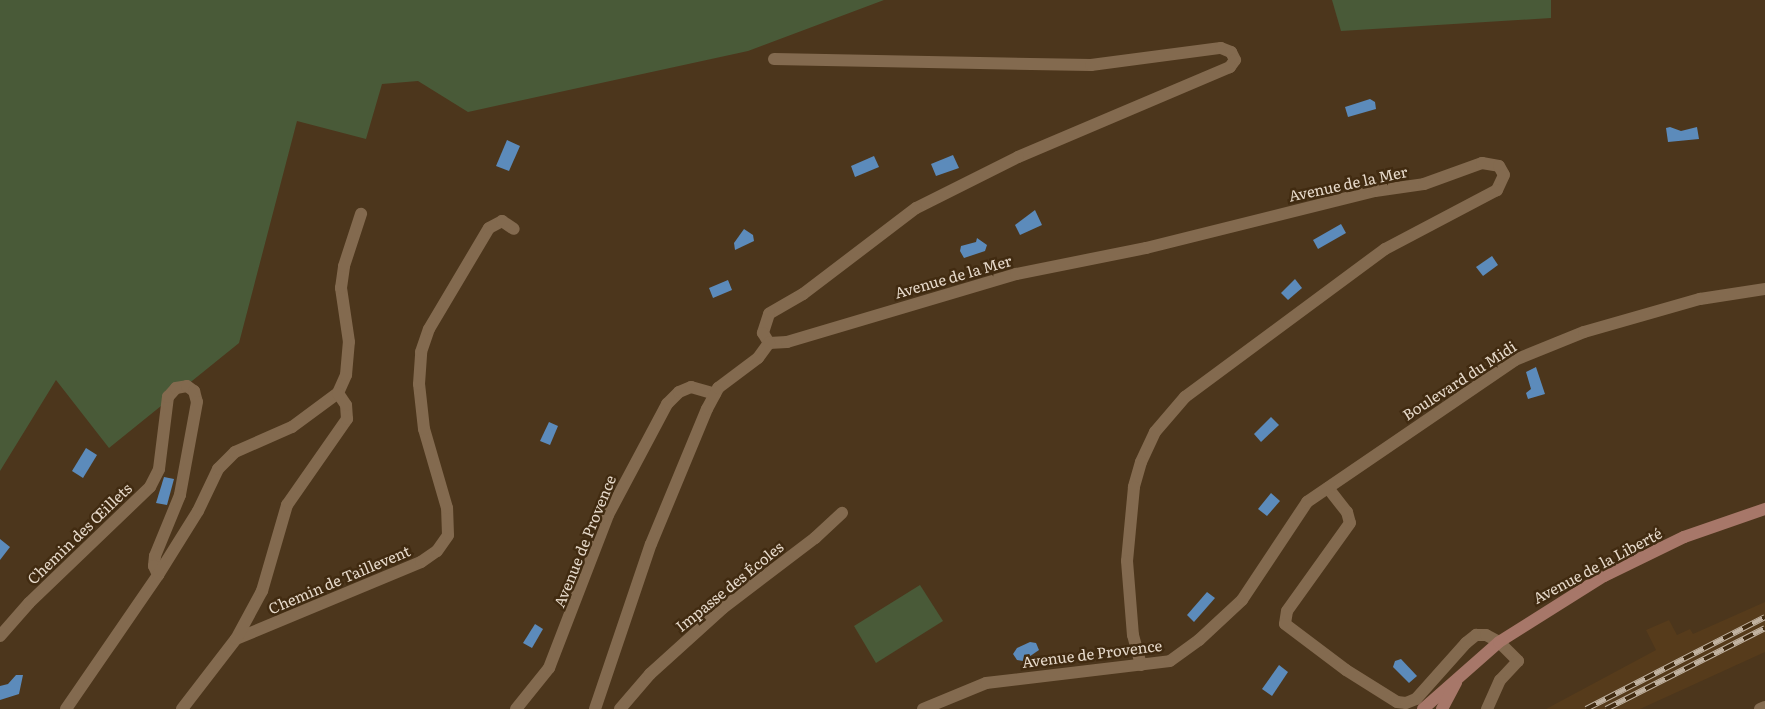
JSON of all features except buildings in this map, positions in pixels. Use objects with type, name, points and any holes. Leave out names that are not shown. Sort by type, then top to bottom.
[{"type":"main road","name":"Avenue de la Liberté","points":[[1423,709],[1499,642],[1604,576],[1655,550],[1711,526],[1765,509]]},
{"type":"main road","name":"Avenue de la Liberté","points":[[1442,709],[1460,676]]},
{"type":"street","points":[[595,709],[651,544],[716,391],[758,358],[769,343],[763,333],[769,314],[803,294],[916,208],[1018,157],[1230,67],[1235,60],[1231,52],[1221,48],[1091,65],[774,59]]},
{"type":"street","name":"Avenue de la Mer","points":[[769,343],[786,342],[1016,274],[1146,248],[1375,192],[1424,184],[1482,163],[1499,166],[1504,176],[1497,190],[1385,249],[1184,397],[1155,432],[1140,462],[1134,487],[1127,561],[1136,650],[1141,666]]},
{"type":"street","points":[[66,709],[158,575],[224,463],[235,452],[292,427],[338,393],[346,375],[349,342],[342,288],[344,266],[361,214]]},
{"type":"street","name":"Chemin de Taillevent","points":[[236,639],[421,562],[437,551],[448,535],[447,508],[424,429],[419,384],[421,352],[429,329],[489,228],[502,221],[514,230]]},
{"type":"street","name":"Boulevard du Midi","points":[[1328,488],[1516,360],[1584,332],[1700,299],[1765,288]]},
{"type":"street","name":"Chemin des Œillets","points":[[0,636],[29,603],[150,487],[159,468],[168,397],[176,388],[187,386],[194,391],[198,402],[180,495],[155,556],[154,566],[158,575]]},
{"type":"street","name":"Avenue de Provence","points":[[516,709],[549,668],[608,515],[667,404],[679,392],[691,387],[716,391]]},
{"type":"street","points":[[182,709],[236,639],[262,591],[288,505],[347,419],[346,405],[338,393]]},
{"type":"street","points":[[1328,488],[1347,512],[1350,522],[1288,611],[1284,624],[1346,670],[1397,702],[1406,704],[1416,699],[1476,635],[1486,635],[1499,642],[1518,661],[1500,680],[1487,709]]},
{"type":"street","name":"Avenue de Provence","points":[[923,709],[986,683],[1141,666],[1170,661],[1199,640],[1242,600],[1307,502],[1328,488]]},
{"type":"street","name":"Impasse des Écoles","points":[[620,709],[650,674],[722,608],[816,538],[842,513]]},
{"type":"street","points":[[1760,709],[1765,707]]},
{"type":"shaded area","points":[[1765,602],[1765,652],[1640,709],[1546,709],[1656,650],[1646,630],[1669,620],[1677,635],[1690,629],[1693,634]]},
{"type":"green space","points":[[0,0],[884,0],[748,51],[468,112],[418,81],[382,84],[366,139],[297,121],[239,343],[109,448],[56,380],[0,471]]},
{"type":"green space","points":[[1332,0],[1551,0],[1551,18],[1341,31]]},
{"type":"green space","points":[[920,585],[943,621],[876,663],[854,626]]},
{"type":"water","points":[[1370,99],[1375,102],[1376,109],[1348,117],[1345,107]]},
{"type":"water","points":[[1670,127],[1681,131],[1697,127],[1699,139],[1668,142],[1666,128]]},
{"type":"water","points":[[507,140],[520,146],[509,171],[496,166]]},
{"type":"water","points":[[953,155],[959,168],[936,176],[931,164]]},
{"type":"water","points":[[874,156],[879,167],[855,177],[851,166]]},
{"type":"water","points":[[1035,210],[1042,225],[1020,235],[1015,225]]},
{"type":"water","points":[[1341,224],[1346,233],[1318,249],[1313,240]]},
{"type":"water","points":[[744,229],[753,235],[754,241],[735,250],[734,243]]},
{"type":"water","points":[[977,238],[987,245],[985,251],[964,258],[960,251],[961,246],[976,242]]},
{"type":"water","points":[[1492,256],[1498,265],[1483,276],[1476,267]]},
{"type":"water","points":[[1295,279],[1302,288],[1288,300],[1281,293]]},
{"type":"water","points":[[728,280],[732,290],[713,298],[709,288]]},
{"type":"water","points":[[1536,367],[1545,394],[1528,399],[1526,393],[1531,389],[1526,372]]},
{"type":"water","points":[[1271,417],[1279,425],[1261,442],[1254,434]]},
{"type":"water","points":[[549,422],[558,426],[550,445],[540,441]]},
{"type":"water","points":[[86,448],[97,455],[83,478],[72,471]]},
{"type":"water","points":[[164,477],[174,479],[167,505],[156,503]]},
{"type":"water","points":[[1271,493],[1280,501],[1267,516],[1258,509]]},
{"type":"water","points":[[0,539],[10,547],[0,560]]},
{"type":"water","points":[[1207,592],[1215,598],[1194,622],[1187,615]]},
{"type":"water","points":[[535,624],[543,629],[532,648],[523,643]]},
{"type":"water","points":[[1030,642],[1036,643],[1039,650],[1023,661],[1017,660],[1013,654],[1017,648]]},
{"type":"water","points":[[1401,659],[1417,676],[1409,683],[1393,667],[1395,661]]},
{"type":"water","points":[[1279,665],[1288,672],[1272,696],[1262,689]]},
{"type":"water","points":[[16,675],[23,675],[19,694],[0,700],[0,686],[8,684]]},
{"type":"railway","points":[[1586,709],[1765,617]]},
{"type":"railway","points":[[1606,709],[1765,628]]}]
